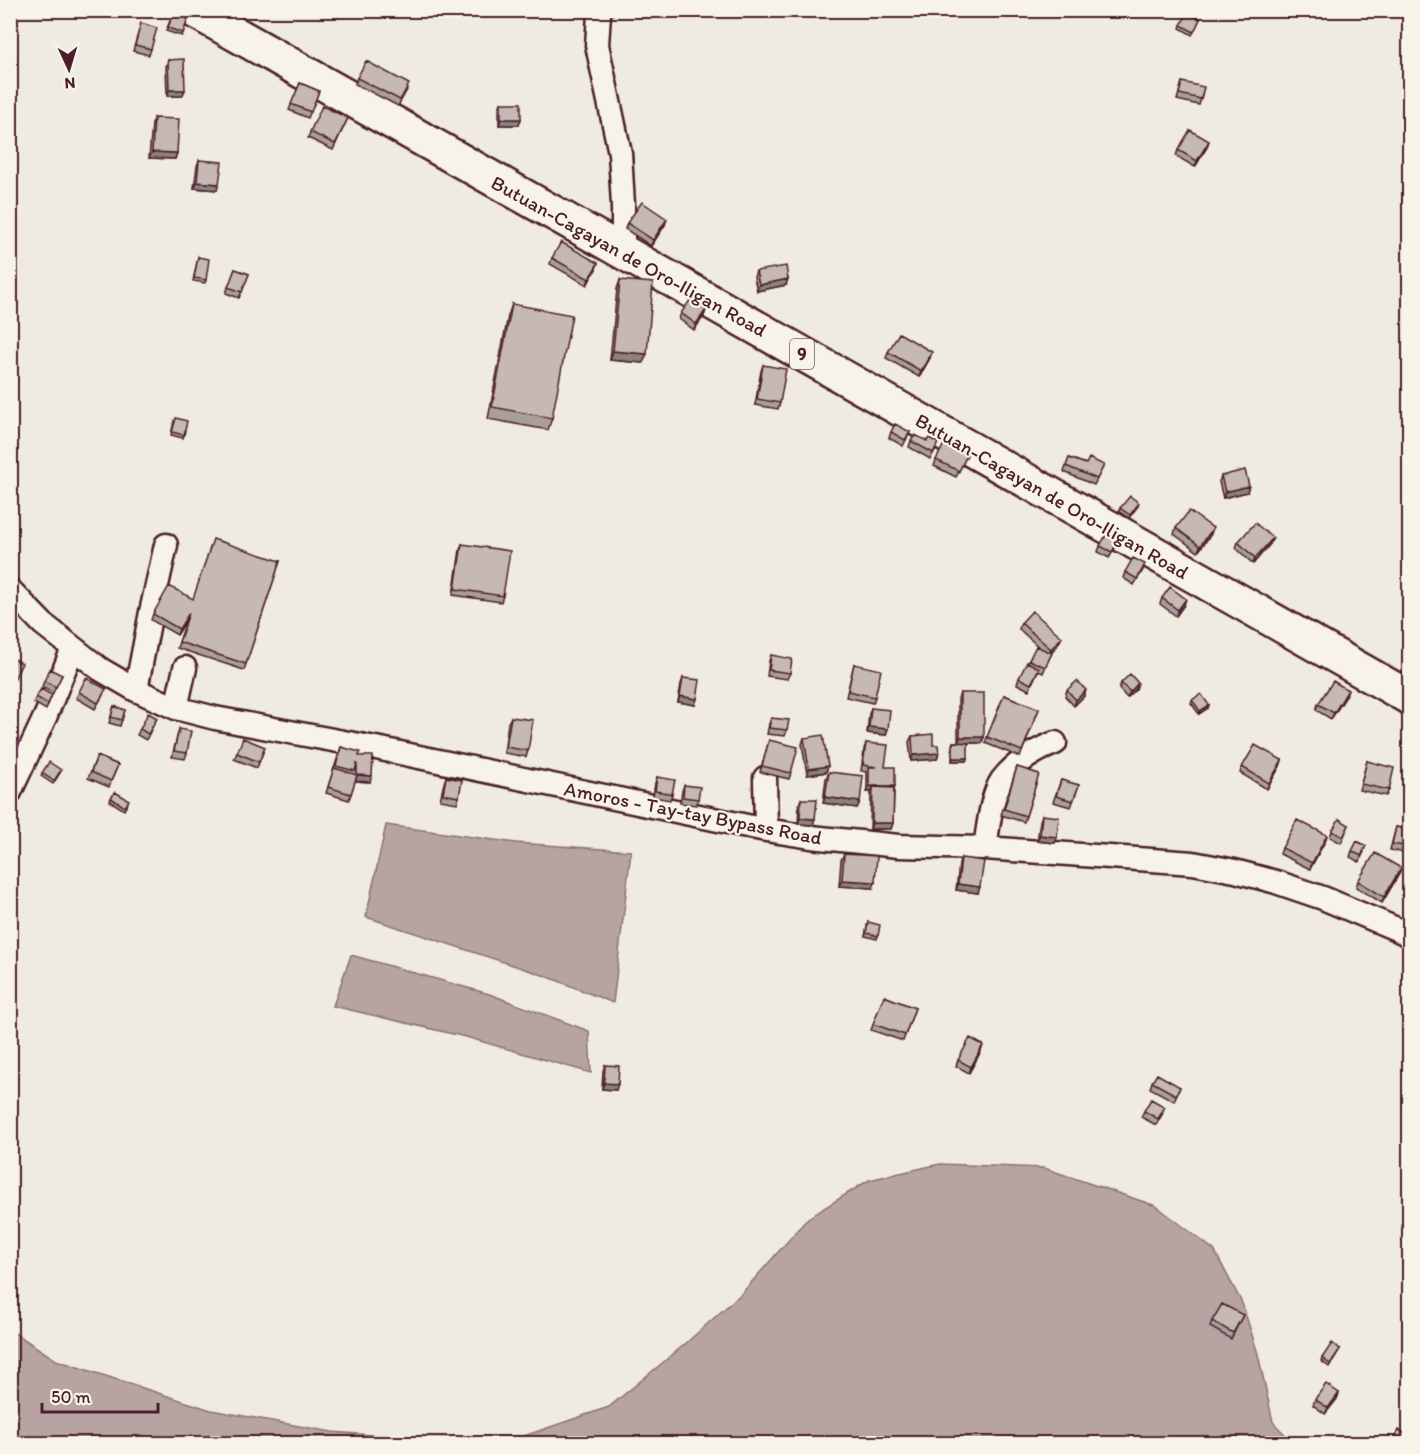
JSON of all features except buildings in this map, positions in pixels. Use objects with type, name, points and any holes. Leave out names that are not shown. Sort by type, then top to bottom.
[{"type":"highway","name":"Butuan-Cagayan de Oro-Iligan Road","points":[[193,10],[1410,698]]},
{"type":"street","points":[[600,10],[597,45],[620,153],[623,252]]},
{"type":"street","points":[[136,690],[166,545]]},
{"type":"street","name":"Amoros - Tay-tay Bypass Road","points":[[10,590],[43,624],[100,669],[136,690],[176,708],[215,718],[381,749],[766,830],[811,837],[899,846],[985,848],[1193,863],[1276,882],[1323,898],[1410,936]]},
{"type":"street","points":[[10,792],[74,648]]},
{"type":"street","points":[[176,708],[185,668]]},
{"type":"street","points":[[985,848],[992,808],[1001,781],[1029,755],[1055,743]]},
{"type":"street","points":[[765,778],[766,830]]},
{"type":"shaded area","points":[[386,825],[516,843],[631,851],[613,1003],[546,976],[366,917]]},
{"type":"shaded area","points":[[351,955],[489,994],[589,1031],[591,1073],[466,1037],[333,1006]]},
{"type":"shaded area","points":[[940,1164],[1044,1168],[1156,1206],[1214,1250],[1242,1303],[1258,1354],[1273,1422],[1293,1443],[11,1443],[10,1330],[56,1360],[211,1410],[332,1432],[426,1439],[524,1436],[609,1407],[743,1292],[808,1218],[869,1180]]}]
